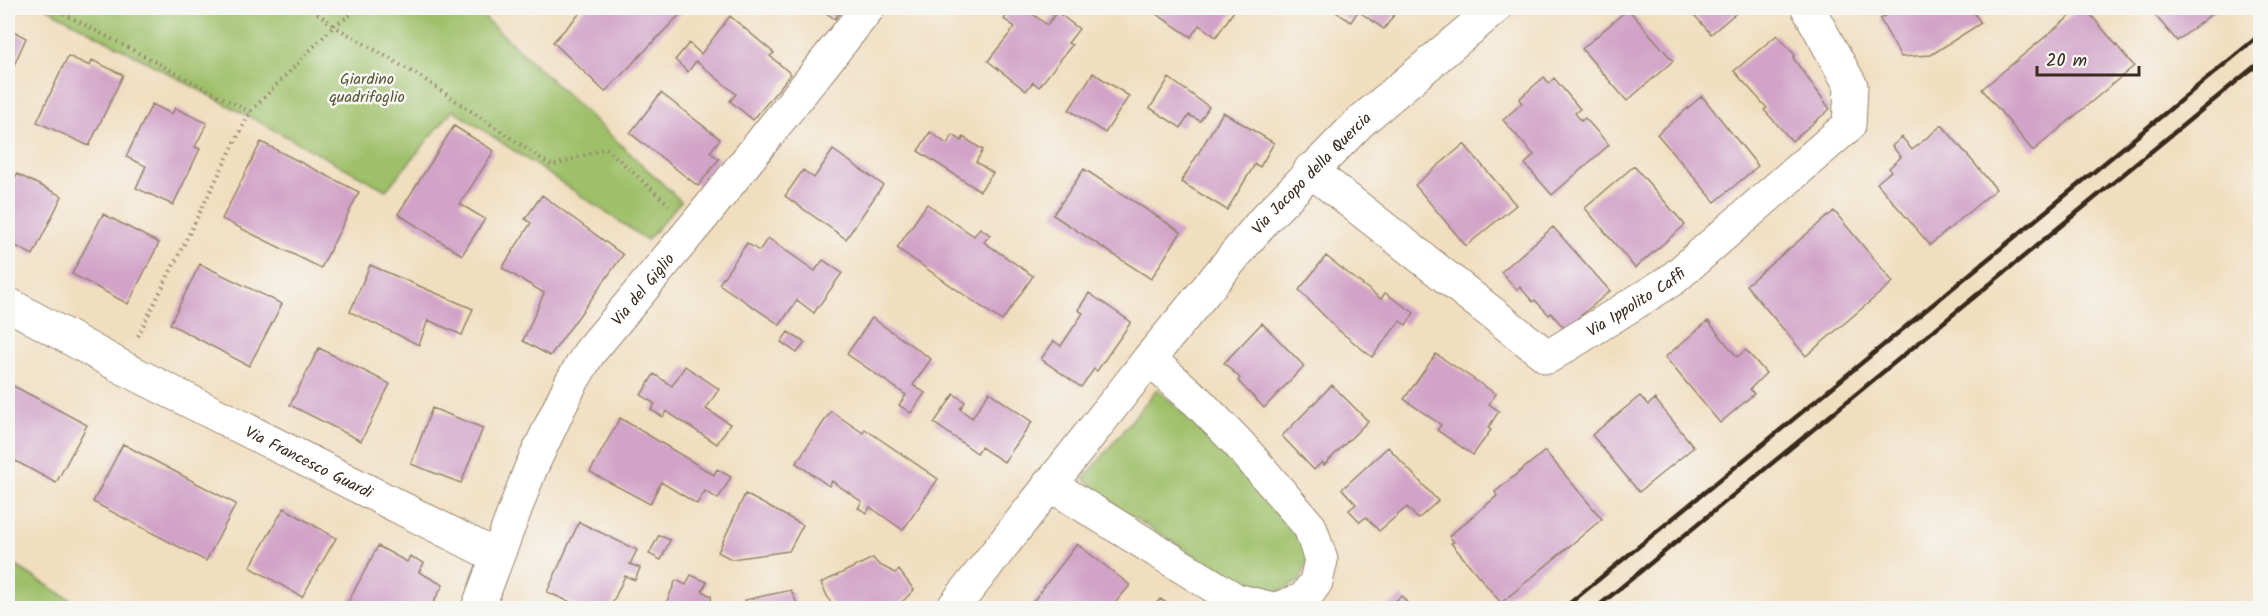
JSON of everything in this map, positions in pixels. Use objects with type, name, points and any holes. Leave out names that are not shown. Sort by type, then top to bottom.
[{"type":"street","name":"Via del Giglio","points":[[478,609],[530,470],[571,383],[589,353],[704,216],[868,8]]},
{"type":"street","name":"Via Jacopo della Quercia","points":[[953,609],[1049,484],[1264,220],[1310,170],[1360,122],[1495,8]]},
{"type":"street","name":"Via Ippolito Caffi","points":[[1310,170],[1548,357],[1673,279],[1849,125],[1851,86],[1808,8]]},
{"type":"street","name":"Via Francesco Guardi","points":[[8,304],[122,367],[496,556]]},
{"type":"street","points":[[1149,359],[1197,401],[1238,443],[1310,527],[1321,560],[1316,582],[1305,600],[1279,609]]},
{"type":"street","points":[[1049,484],[1236,600],[1269,609]]},
{"type":"path","points":[[53,8],[250,112]]},
{"type":"path","points":[[311,8],[334,26],[421,77],[552,166],[606,148],[672,208]]},
{"type":"path","points":[[122,367],[250,112],[334,26],[360,8]]},
{"type":"green space","name":"Giardino quadrifoglio","points":[[46,8],[474,8],[681,201],[647,240],[453,110],[386,190]]},
{"type":"green space","points":[[1157,389],[1227,453],[1300,539],[1309,556],[1300,581],[1264,599],[1123,511],[1084,479]]},
{"type":"green space","points":[[8,561],[84,608],[8,608]]},
{"type":"building","points":[[585,8],[686,8],[605,92],[553,42]]},
{"type":"building","points":[[819,8],[843,8],[835,19]]},
{"type":"building","points":[[1013,8],[1025,8],[1047,25],[1057,12],[1079,29],[1068,43],[1072,45],[1039,87],[1033,82],[1026,91],[988,61],[1015,27],[1004,19]]},
{"type":"building","points":[[1147,8],[1236,8],[1216,37],[1199,25],[1191,37]]},
{"type":"building","points":[[1330,8],[1399,8],[1384,29],[1358,11],[1351,22]]},
{"type":"building","points":[[1688,8],[1742,8],[1711,34]]},
{"type":"building","points":[[1897,8],[1971,8],[1981,23],[1931,55],[1901,57],[1880,19]]},
{"type":"building","points":[[2080,8],[2085,8],[2134,66],[2033,151],[1982,89]]},
{"type":"building","points":[[2149,8],[2219,8],[2177,41]]},
{"type":"building","points":[[1628,9],[1673,61],[1627,101],[1582,49]]},
{"type":"building","points":[[730,16],[774,53],[770,56],[791,74],[753,120],[730,101],[736,94],[696,61],[688,72],[675,60],[689,43],[701,54]]},
{"type":"building","points":[[8,28],[26,38],[8,79]]},
{"type":"building","points":[[1777,35],[1795,55],[1793,58],[1830,109],[1792,141],[1764,110],[1767,108],[1734,71]]},
{"type":"building","points":[[68,56],[90,66],[92,60],[123,75],[89,146],[37,122]]},
{"type":"building","points":[[1093,73],[1129,96],[1105,133],[1069,110]]},
{"type":"building","points":[[1544,77],[1549,83],[1554,78],[1580,109],[1575,113],[1581,121],[1585,118],[1609,145],[1552,195],[1525,164],[1534,155],[1503,120],[1522,103],[1519,99]]},
{"type":"building","points":[[1169,78],[1209,107],[1200,121],[1189,115],[1181,128],[1150,108]]},
{"type":"building","points":[[661,93],[720,139],[710,152],[719,159],[698,186],[630,133]]},
{"type":"building","points":[[1702,96],[1758,166],[1715,202],[1657,134]]},
{"type":"building","points":[[152,104],[172,114],[175,108],[207,123],[195,147],[200,149],[173,205],[136,188],[146,166],[126,157]]},
{"type":"building","points":[[1223,112],[1274,143],[1260,167],[1255,164],[1227,210],[1181,182]]},
{"type":"building","points":[[1942,125],[1996,189],[1930,245],[1877,183],[1891,171],[1889,168],[1901,157],[1892,146],[1902,137],[1912,150]]},
{"type":"building","points":[[454,126],[494,151],[460,204],[485,219],[462,255],[398,214]]},
{"type":"building","points":[[930,132],[947,144],[953,135],[962,141],[963,137],[983,150],[976,162],[993,173],[980,191],[918,151]]},
{"type":"building","points":[[261,142],[359,192],[321,268],[222,219]]},
{"type":"building","points":[[1464,144],[1516,205],[1466,246],[1415,185]]},
{"type":"building","points":[[833,150],[883,185],[846,239],[785,196],[803,170],[814,178]]},
{"type":"building","points":[[1634,166],[1685,225],[1635,268],[1585,208]]},
{"type":"building","points":[[1084,169],[1181,232],[1151,279],[1053,215]]},
{"type":"building","points":[[17,174],[62,196],[33,255],[8,242],[8,194]]},
{"type":"building","points":[[542,195],[623,255],[550,356],[523,341],[544,293],[502,268],[531,223],[525,219]]},
{"type":"building","points":[[927,204],[974,236],[980,228],[990,235],[984,242],[1033,276],[1002,321],[897,248]]},
{"type":"building","points":[[1834,211],[1893,282],[1806,356],[1746,285]]},
{"type":"building","points":[[103,214],[159,243],[128,304],[72,274]]},
{"type":"building","points":[[1553,227],[1610,291],[1565,329],[1551,313],[1549,315],[1535,300],[1533,302],[1520,287],[1517,290],[1501,272]]},
{"type":"building","points":[[768,238],[815,271],[823,260],[842,273],[814,313],[797,300],[780,325],[719,284],[747,243],[759,251]]},
{"type":"building","points":[[1326,256],[1381,299],[1385,293],[1414,313],[1406,325],[1400,321],[1372,357],[1337,329],[1299,290]]},
{"type":"building","points":[[200,264],[282,304],[249,366],[170,324]]},
{"type":"building","points":[[370,265],[473,309],[462,335],[428,320],[419,345],[350,312]]},
{"type":"building","points":[[1089,293],[1131,322],[1097,371],[1094,369],[1081,387],[1041,359],[1054,341],[1061,346],[1083,313],[1078,310]]},
{"type":"building","points":[[872,318],[931,359],[913,385],[925,393],[911,413],[899,405],[906,395],[847,354]]},
{"type":"building","points":[[1708,321],[1737,357],[1746,350],[1766,373],[1750,389],[1754,394],[1720,423],[1665,357]]},
{"type":"building","points":[[1262,323],[1304,366],[1264,408],[1238,381],[1240,378],[1224,363]]},
{"type":"building","points":[[788,332],[805,343],[797,353],[781,342]]},
{"type":"building","points":[[319,348],[390,384],[361,441],[290,405]]},
{"type":"building","points":[[1436,354],[1496,394],[1489,404],[1499,411],[1488,428],[1491,430],[1473,455],[1437,430],[1441,425],[1404,399]]},
{"type":"building","points":[[685,366],[719,389],[706,409],[730,424],[717,444],[666,411],[663,417],[651,410],[655,404],[641,395],[654,374],[672,386]]},
{"type":"building","points":[[8,383],[87,425],[56,483],[8,457]]},
{"type":"building","points":[[1332,385],[1368,421],[1324,465],[1322,462],[1314,470],[1282,436]]},
{"type":"building","points":[[989,392],[1032,422],[1004,462],[981,447],[977,453],[934,423],[954,394],[965,402],[960,409],[972,418]]},
{"type":"building","points":[[1640,396],[1648,405],[1655,399],[1694,447],[1639,492],[1592,435]]},
{"type":"building","points":[[432,408],[483,428],[461,483],[411,464]]},
{"type":"building","points":[[831,411],[863,433],[865,429],[938,479],[903,530],[870,507],[867,513],[858,508],[862,502],[832,481],[829,486],[796,463]]},
{"type":"building","points":[[620,418],[714,475],[717,469],[731,477],[718,499],[705,491],[697,504],[661,482],[650,504],[590,472]]},
{"type":"building","points":[[123,444],[236,504],[206,561],[93,502]]},
{"type":"building","points":[[1388,447],[1438,501],[1418,519],[1407,507],[1379,531],[1366,517],[1360,522],[1349,510],[1356,504],[1342,489]]},
{"type":"building","points":[[1545,451],[1602,519],[1501,603],[1451,543],[1454,542],[1449,536],[1497,496],[1495,492]]},
{"type":"building","points":[[745,494],[803,525],[789,551],[731,559],[718,552]]},
{"type":"building","points":[[284,508],[336,538],[302,597],[250,567]]},
{"type":"building","points":[[579,522],[637,550],[630,564],[640,568],[635,580],[625,576],[610,608],[584,608],[547,592]]},
{"type":"building","points":[[659,535],[670,540],[661,560],[649,554]]},
{"type":"building","points":[[1077,544],[1130,585],[1111,608],[1028,608]]},
{"type":"building","points":[[378,546],[407,562],[410,556],[424,563],[419,572],[443,585],[430,608],[345,608]]},
{"type":"building","points":[[873,558],[878,564],[895,573],[899,570],[914,590],[896,608],[833,608],[821,583]]},
{"type":"building","points":[[691,575],[707,582],[702,591],[711,596],[711,608],[664,608],[676,580],[686,585]]},
{"type":"building","points":[[791,590],[799,608],[747,608],[745,600]]},
{"type":"building","points":[[1402,596],[1411,608],[1385,608]]},
{"type":"building","points":[[1160,599],[1167,603],[1173,608],[1153,608]]},
{"type":"railway","points":[[1564,608],[2260,35]]},
{"type":"railway","points":[[1596,608],[2260,62]]}]
